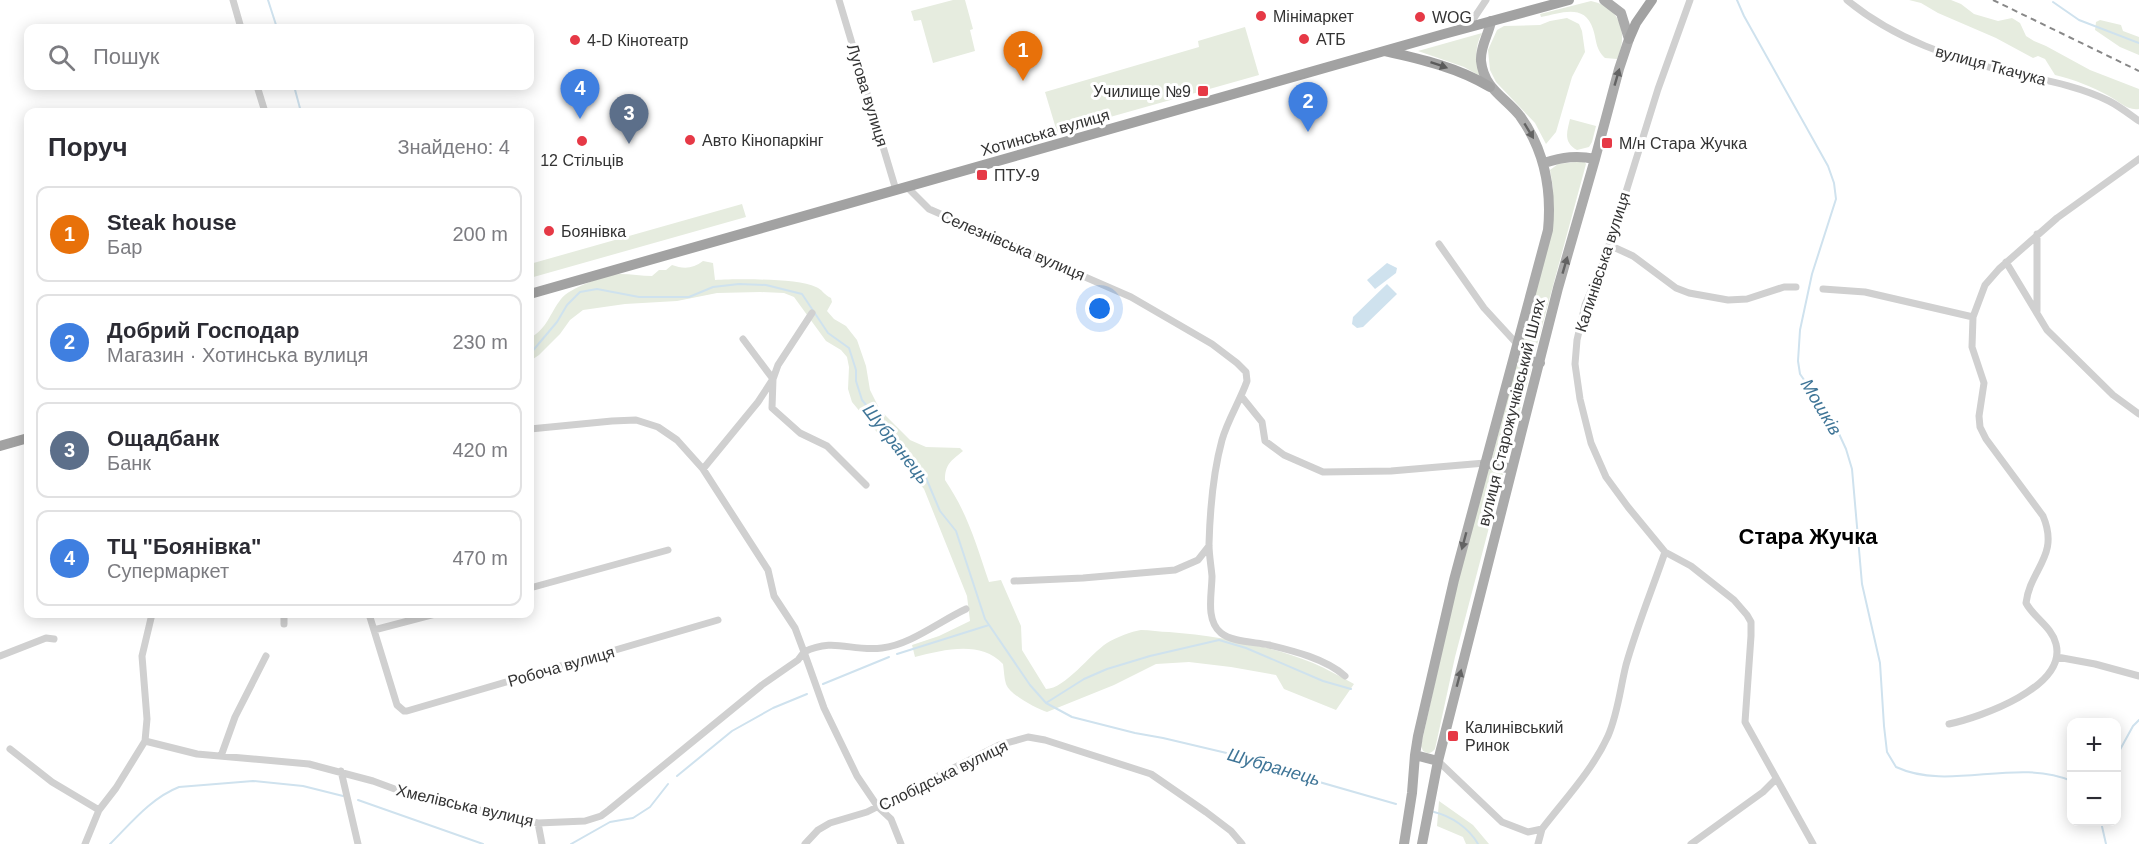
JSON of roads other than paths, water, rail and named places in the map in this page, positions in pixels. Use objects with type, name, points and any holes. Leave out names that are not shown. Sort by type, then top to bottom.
[{"type":"highway","name":"Хотинська вулиця","points":[[534,293],[1569,0]]},
{"type":"highway","points":[[1629,39],[1636,23],[1652,0]]},
{"type":"highway","points":[[1385,51],[1420,59],[1462,73],[1490,87]]},
{"type":"highway","points":[[0,446],[24,439]]},
{"type":"main road","points":[[1604,0],[1621,13],[1629,39]]},
{"type":"main road","name":"вулиця Старожучківський Шлях","points":[[1404,844],[1413,793],[1415,755],[1454,580],[1548,230],[1549,201],[1544,162],[1531,134],[1518,115],[1490,87],[1481,58],[1491,21]]},
{"type":"main road","name":"вулиця Старожучківський Шлях","points":[[1422,844],[1438,761],[1558,288],[1618,69],[1629,39]]},
{"type":"main road","points":[[1544,162],[1565,156],[1580,155],[1595,159]]},
{"type":"main road","points":[[1516,351],[1540,363]]},
{"type":"main road","points":[[1485,464],[1512,470]]},
{"type":"main road","points":[[1415,755],[1438,761]]},
{"type":"street","points":[[232,0],[240,24]]},
{"type":"street","name":"Лугова вулиця","points":[[839,0],[901,189]]},
{"type":"street","points":[[1468,27],[1486,0]]},
{"type":"street","name":"Калинівська вулиця","points":[[1690,0],[1658,89],[1609,245],[1585,306],[1577,340],[1575,364],[1580,399],[1591,443],[1606,477],[1628,507],[1665,552],[1691,566],[1722,588],[1748,615],[1751,622],[1751,636],[1745,722],[1813,844]]},
{"type":"street","name":"вулиця Ткачука","points":[[1847,0],[1886,28],[1928,48],[1989,68],[2065,85],[2109,101],[2139,121]]},
{"type":"street","points":[[258,90],[264,108]]},
{"type":"street","points":[[1949,724],[1992,711],[2037,685],[2048,675],[2057,657],[2056,643],[2049,630],[2026,603],[2047,551],[2047,527],[2043,516],[1986,439],[1980,427],[1979,416],[1984,383],[1972,347],[1972,317],[1985,285],[2006,262],[2037,234],[2139,159]]},
{"type":"street","name":"Селезнівська вулиця","points":[[901,189],[929,209],[1131,297],[1212,344],[1246,372],[1247,381],[1223,436],[1211,505],[1210,610],[1214,624],[1221,633],[1319,661],[1340,671],[1345,676]]},
{"type":"street","points":[[2037,234],[2037,311]]},
{"type":"street","points":[[1439,244],[1516,351]]},
{"type":"street","points":[[1609,245],[1632,256],[1676,288],[1689,293],[1728,300],[1748,300],[1784,287],[1797,287]]},
{"type":"street","points":[[2006,262],[2047,330],[2113,394],[2139,414]]},
{"type":"street","points":[[1823,289],[1865,292],[1972,317]]},
{"type":"street","points":[[703,469],[758,402],[773,379],[778,365],[812,314]]},
{"type":"street","points":[[743,339],[773,379],[772,408],[800,433],[827,446],[866,485]]},
{"type":"street","points":[[1241,396],[1262,422],[1265,441],[1284,455],[1323,472],[1391,471],[1485,464]]},
{"type":"street","points":[[534,429],[612,420],[636,420],[648,423],[677,440],[703,469],[768,570],[774,596],[795,628],[824,708],[857,776],[878,807],[891,819],[901,844]]},
{"type":"street","points":[[1014,581],[1175,570],[1198,560],[1209,546]]},
{"type":"street","points":[[534,587],[668,550]]},
{"type":"street","points":[[1538,844],[1542,829],[1564,804],[1608,736],[1615,718],[1625,668],[1639,620],[1665,552]]},
{"type":"street","points":[[804,652],[827,644],[880,649],[893,646],[927,631],[966,609]]},
{"type":"street","points":[[85,844],[99,810],[116,788],[145,741],[147,718],[142,656],[151,618]]},
{"type":"street","points":[[284,618],[284,624]]},
{"type":"street","points":[[370,618],[374,630],[420,618]]},
{"type":"street","name":"Робоча вулиця","points":[[374,630],[397,705],[404,711],[718,620]]},
{"type":"street","points":[[0,656],[45,638],[54,639]]},
{"type":"street","name":"Хмелівська вулиця","points":[[145,741],[197,754],[309,764],[341,771],[411,795],[538,823],[585,821],[601,816],[762,685],[798,660],[804,652]]},
{"type":"street","points":[[221,756],[235,717],[266,656]]},
{"type":"street","points":[[2057,657],[2139,676]]},
{"type":"street","name":"Слобідська вулиця","points":[[804,844],[818,830],[830,823],[856,817],[990,749],[1029,737],[1151,774],[1214,818],[1242,844]]},
{"type":"street","points":[[10,749],[52,782],[99,810]]},
{"type":"street","points":[[1438,761],[1502,822],[1527,832],[1542,829]]},
{"type":"street","points":[[341,771],[358,844]]},
{"type":"street","points":[[1691,844],[1770,788],[1776,780]]},
{"type":"street","points":[[538,823],[541,841]]},
{"type":"water","points":[[1387,263],[1397,268],[1396,273],[1375,289],[1367,280]]},
{"type":"water","points":[[1387,284],[1397,294],[1363,327],[1357,328],[1352,324],[1353,317]]},
{"type":"waterway","name":"Шубранець","points":[[268,0],[276,24]]},
{"type":"waterway","name":"Мошків","points":[[1737,0],[1828,166],[1834,183],[1836,199],[1812,274],[1800,330],[1798,361],[1800,374],[1834,423],[1852,469],[1862,584],[1880,663],[1887,752],[1896,767],[1917,774],[1960,776],[2028,772],[2067,780]]},
{"type":"waterway","points":[[2053,2],[2079,20],[2139,43]]},
{"type":"waterway","name":"Шубранець","points":[[295,90],[300,108]]},
{"type":"waterway","name":"Шубранець","points":[[534,349],[557,322],[567,305],[580,292],[597,289],[639,297],[689,297],[713,287],[739,284],[766,285],[802,294],[828,333],[849,348],[862,400],[926,478],[940,511],[956,531],[985,619],[1030,685],[1046,703],[1072,717],[1235,755],[1267,767],[1396,804]]},
{"type":"waterway","points":[[897,654],[989,625]]},
{"type":"waterway","points":[[1046,703],[1084,679],[1107,669],[1150,656],[1219,640],[1246,648],[1323,681],[1351,689]]},
{"type":"waterway","points":[[823,684],[889,657]]},
{"type":"waterway","points":[[677,776],[732,731],[773,708],[807,694]]},
{"type":"waterway","points":[[2121,748],[2139,720]]},
{"type":"waterway","points":[[110,844],[150,804],[179,787],[253,781],[303,786],[343,796]]},
{"type":"waterway","points":[[571,844],[610,822],[633,818],[650,807],[668,784]]},
{"type":"waterway","points":[[358,800],[483,844]]},
{"type":"waterway","name":"Шубранець","points":[[1434,812],[1447,816],[1459,824],[1478,844]]},
{"type":"waterway","name":"Мошків","points":[[2102,826],[2106,844]]},
{"type":"railway","points":[[1993,0],[2139,71]]},
{"type":"place","name":"Мінімаркет","points":[[1261,16]]},
{"type":"place","name":"WOG","points":[[1420,17]]},
{"type":"place","name":"АТБ","points":[[1304,39]]},
{"type":"place","name":"4-D Кінотеатр","points":[[575,40]]},
{"type":"place","name":"Steak house","points":[[1023,81]]},
{"type":"place","name":"Училище №9","points":[[1203,91]]},
{"type":"place","name":"ТЦ \"Боянівка\"","points":[[580,119]]},
{"type":"place","name":"Добрий Господар","points":[[1308,132]]},
{"type":"place","name":"Авто Кінопаркінг","points":[[690,140]]},
{"type":"place","name":"12 Стільців","points":[[582,141]]},
{"type":"place","name":"М/н Стара Жучка","points":[[1607,143]]},
{"type":"place","name":"Ощадбанк","points":[[629,144]]},
{"type":"place","name":"ПТУ-9","points":[[982,175]]},
{"type":"place","name":"Боянівка","points":[[549,231]]},
{"type":"place","name":"Калинівський Ринок","points":[[1453,736]]},
{"type":"district","name":"Стара Жучка","points":[[1808,536]]}]
